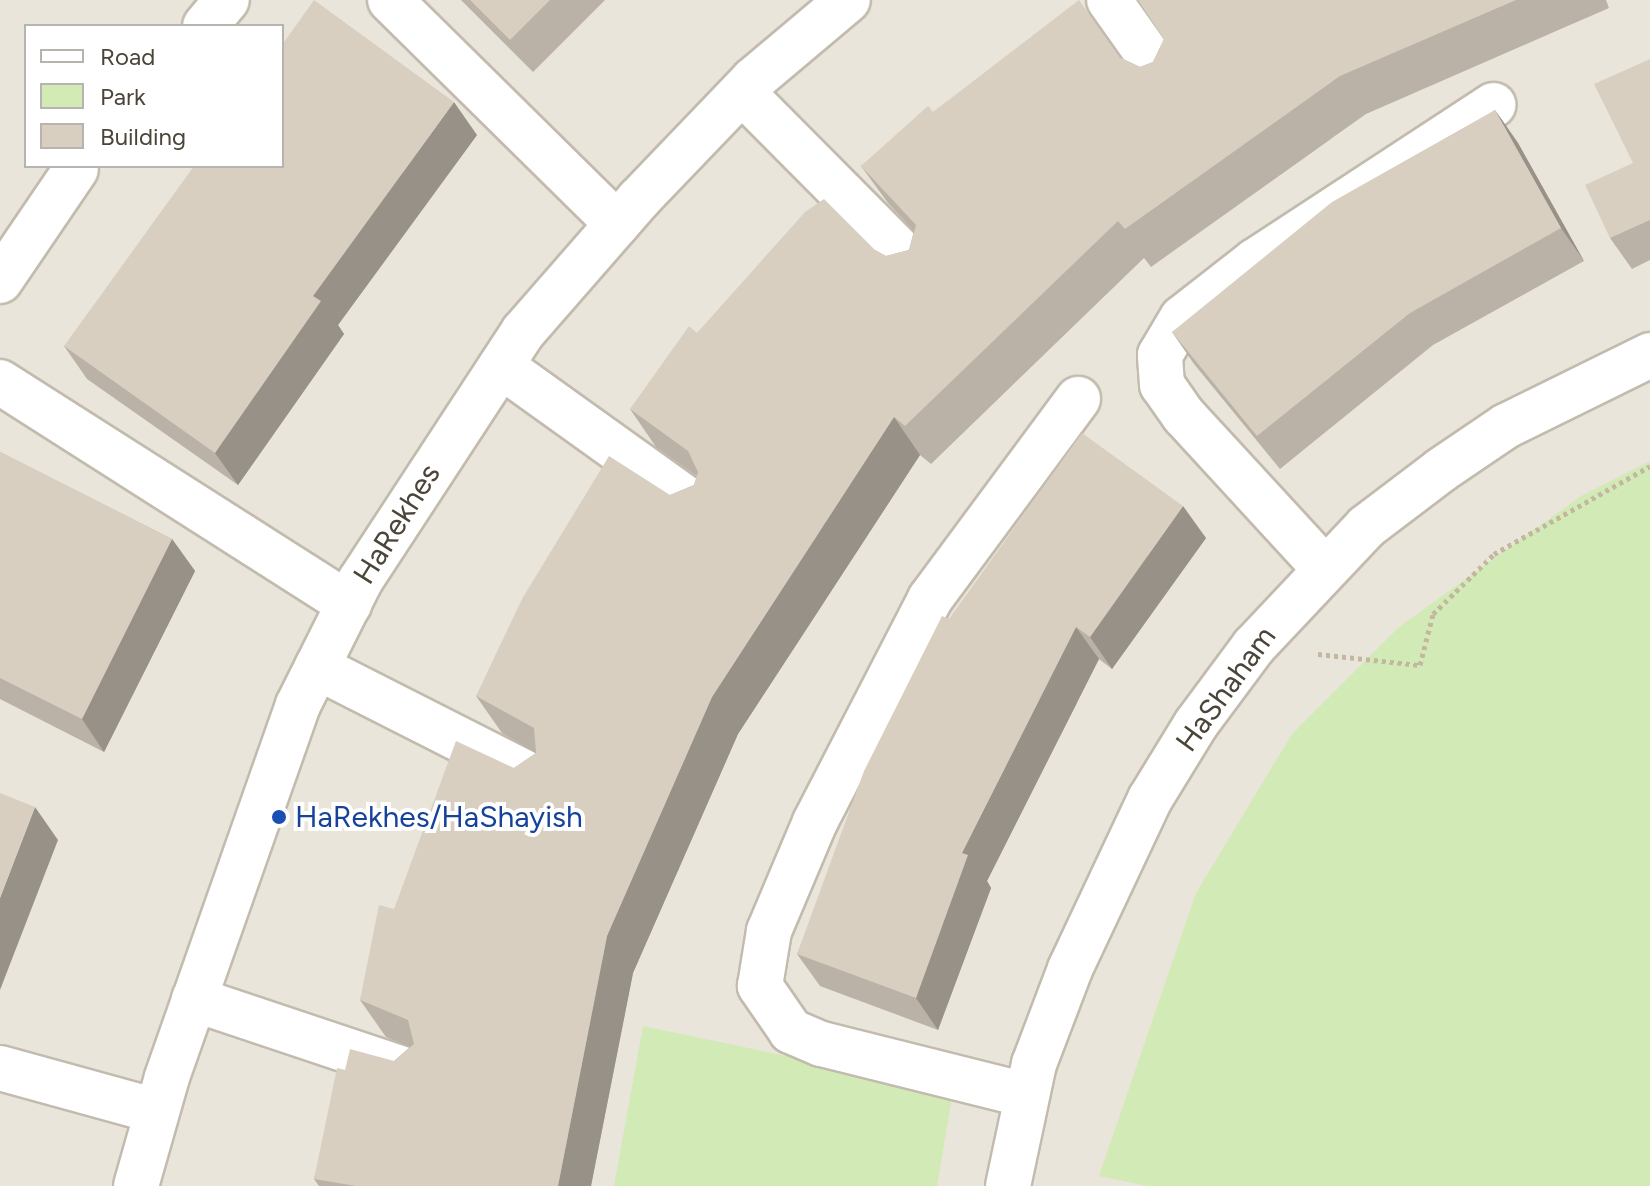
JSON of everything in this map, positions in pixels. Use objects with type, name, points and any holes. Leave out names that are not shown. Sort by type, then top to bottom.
[{"type":"street","points":[[207,24],[227,0]]},
{"type":"street","points":[[390,0],[617,224]]},
{"type":"street","points":[[1109,0],[1165,79]]},
{"type":"street","name":"HaRekhes","points":[[135,1180],[194,999],[298,705],[349,604],[501,366],[617,224],[742,92],[841,2]]},
{"type":"street","points":[[742,92],[918,269]]},
{"type":"street","points":[[1324,568],[1184,416],[1162,385],[1160,355],[1182,318],[1255,261],[1493,105]]},
{"type":"street","points":[[0,281],[76,169]]},
{"type":"street","name":"HaShaham","points":[[1008,1186],[1026,1095],[1070,969],[1150,799],[1254,646],[1324,568],[1366,527],[1506,426],[1650,355]]},
{"type":"street","points":[[501,366],[699,508]]},
{"type":"street","points":[[0,382],[349,604]]},
{"type":"street","points":[[1026,1095],[821,1044],[791,1031],[760,986],[769,931],[815,822],[930,599],[1078,399]]},
{"type":"street","points":[[317,667],[540,780]]},
{"type":"street","points":[[194,999],[416,1074]]},
{"type":"street","points":[[0,1068],[156,1111]]},
{"type":"path","points":[[1254,646],[1420,665],[1433,614],[1494,554],[1650,466]]},
{"type":"shaded area","points":[[0,0],[1650,0],[1650,1186],[0,1186]]},
{"type":"green space","points":[[1650,461],[1650,1186],[1148,1186],[1099,1176],[1196,893],[1292,734],[1399,627],[1581,496]]},
{"type":"green space","points":[[643,1026],[953,1091],[937,1186],[614,1186]]},
{"type":"building","points":[[314,0],[454,102],[313,296],[321,301],[215,453],[64,346],[193,168],[284,168],[284,42]]},
{"type":"building","points":[[470,0],[550,0],[510,40]]},
{"type":"building","points":[[1079,0],[1119,57],[1140,67],[1153,62],[1164,39],[1138,0],[1516,0],[1340,76],[1125,229],[1118,221],[905,426],[894,417],[712,697],[607,936],[558,1186],[356,1186],[314,1179],[337,1068],[345,1070],[350,1049],[394,1061],[414,1044],[408,1020],[360,1000],[379,905],[394,909],[456,741],[514,768],[536,753],[534,728],[476,696],[522,599],[609,456],[670,495],[694,485],[698,472],[688,451],[630,409],[689,326],[697,333],[805,212],[824,199],[875,250],[886,256],[909,250],[916,225],[861,166],[928,106],[933,112]]},
{"type":"building","points":[[1650,59],[1650,220],[1610,238],[1585,185],[1633,163],[1594,84]]},
{"type":"building","points":[[1495,110],[1561,228],[1410,313],[1257,436],[1172,332],[1332,202]]},
{"type":"building","points":[[1082,433],[1183,506],[1090,637],[1076,627],[962,853],[968,855],[916,998],[797,954],[864,771],[942,616],[949,619]]},
{"type":"building","points":[[0,452],[172,539],[82,719],[0,678]]},
{"type":"building","points":[[0,793],[35,807],[0,898]]},
{"type":"place","name":"HaRekhes/HaShayish","points":[[279,817]]}]
